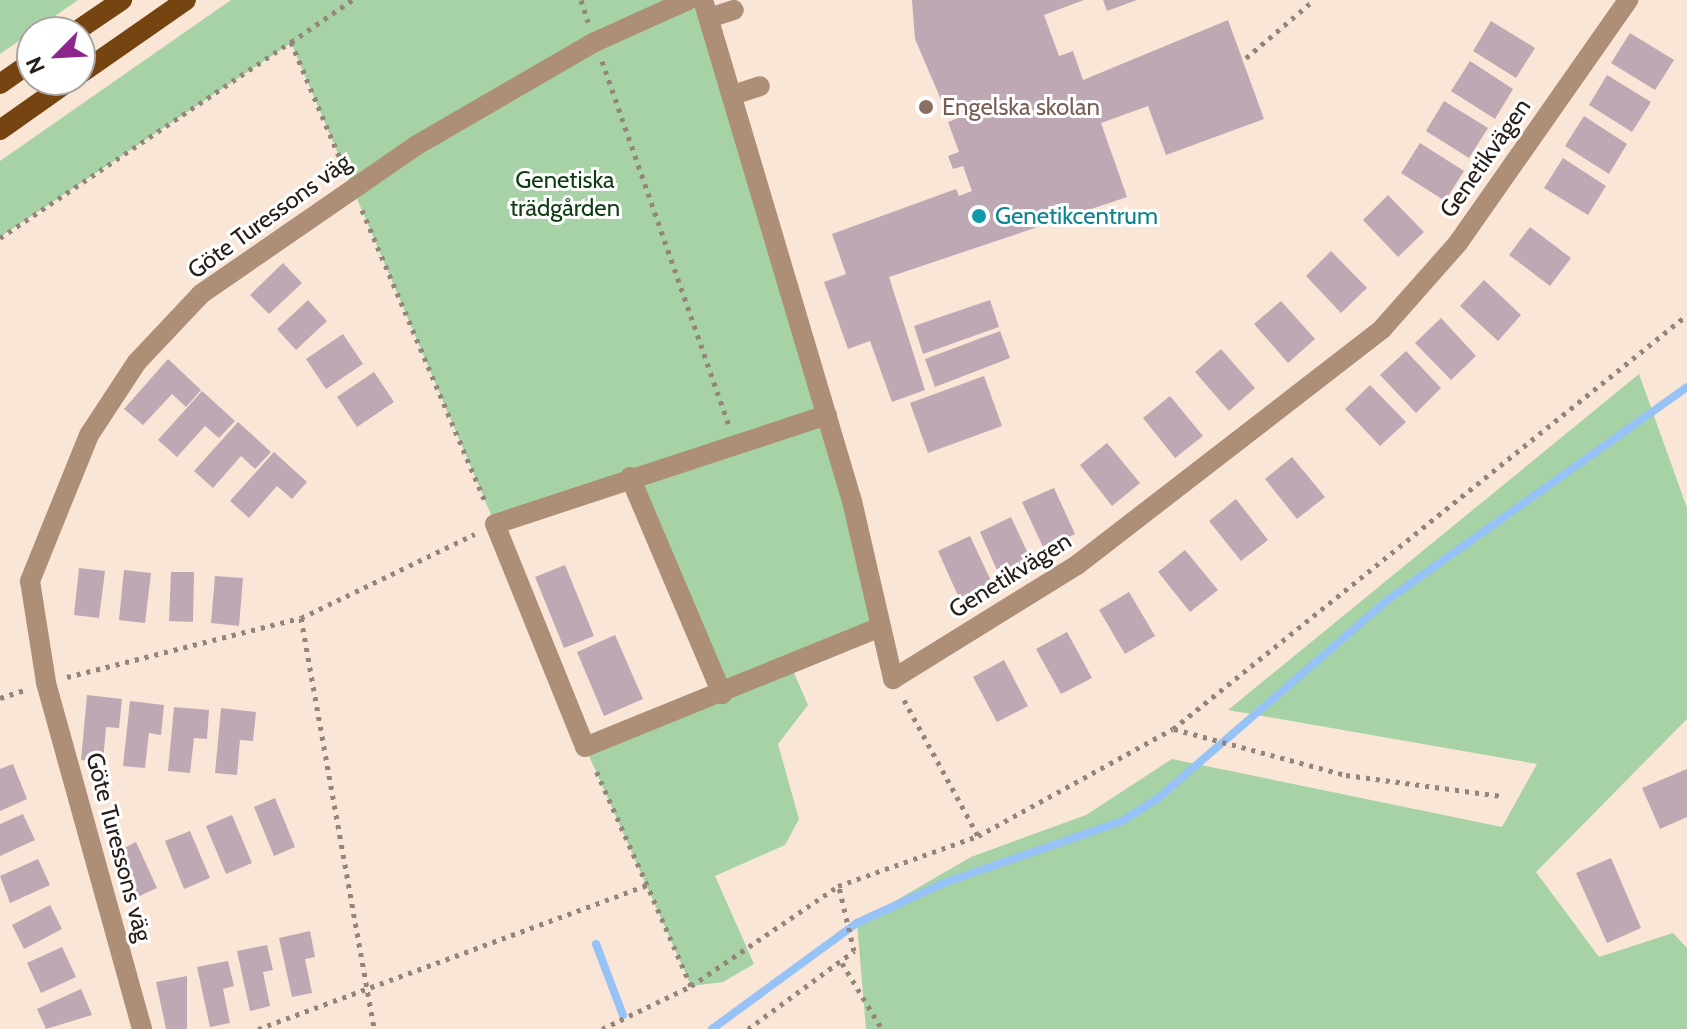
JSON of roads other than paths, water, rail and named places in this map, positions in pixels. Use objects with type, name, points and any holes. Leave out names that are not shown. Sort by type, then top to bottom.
[{"type":"main road","points":[[96,18],[122,0]]},
{"type":"main road","points":[[96,63],[186,0]]},
{"type":"main road","points":[[0,130],[48,96]]},
{"type":"street","name":"Göte Turessons väg","points":[[142,1029],[46,682],[30,581],[89,435],[137,362],[201,294],[352,186],[595,42],[688,0]]},
{"type":"street","name":"Genetikvägen","points":[[881,627],[893,679],[1077,565],[1382,329],[1458,243],[1628,0]]},
{"type":"street","points":[[734,10],[706,9],[736,94],[827,415],[881,627],[585,747],[495,524],[630,477],[827,415]]},
{"type":"street","points":[[736,94],[760,86]]},
{"type":"street","points":[[630,477],[722,694]]},
{"type":"waterway","points":[[712,1029],[857,923],[944,883],[1122,821],[1157,799],[1386,601],[1687,387]]},
{"type":"waterway","points":[[596,944],[623,1015]]},
{"type":"place","name":"Engelska skolan","points":[[926,107]]},
{"type":"place","name":"Genetikcentrum","points":[[979,216]]},
{"type":"park label","name":"Genetiska trädgården","points":[[565,194]]}]
